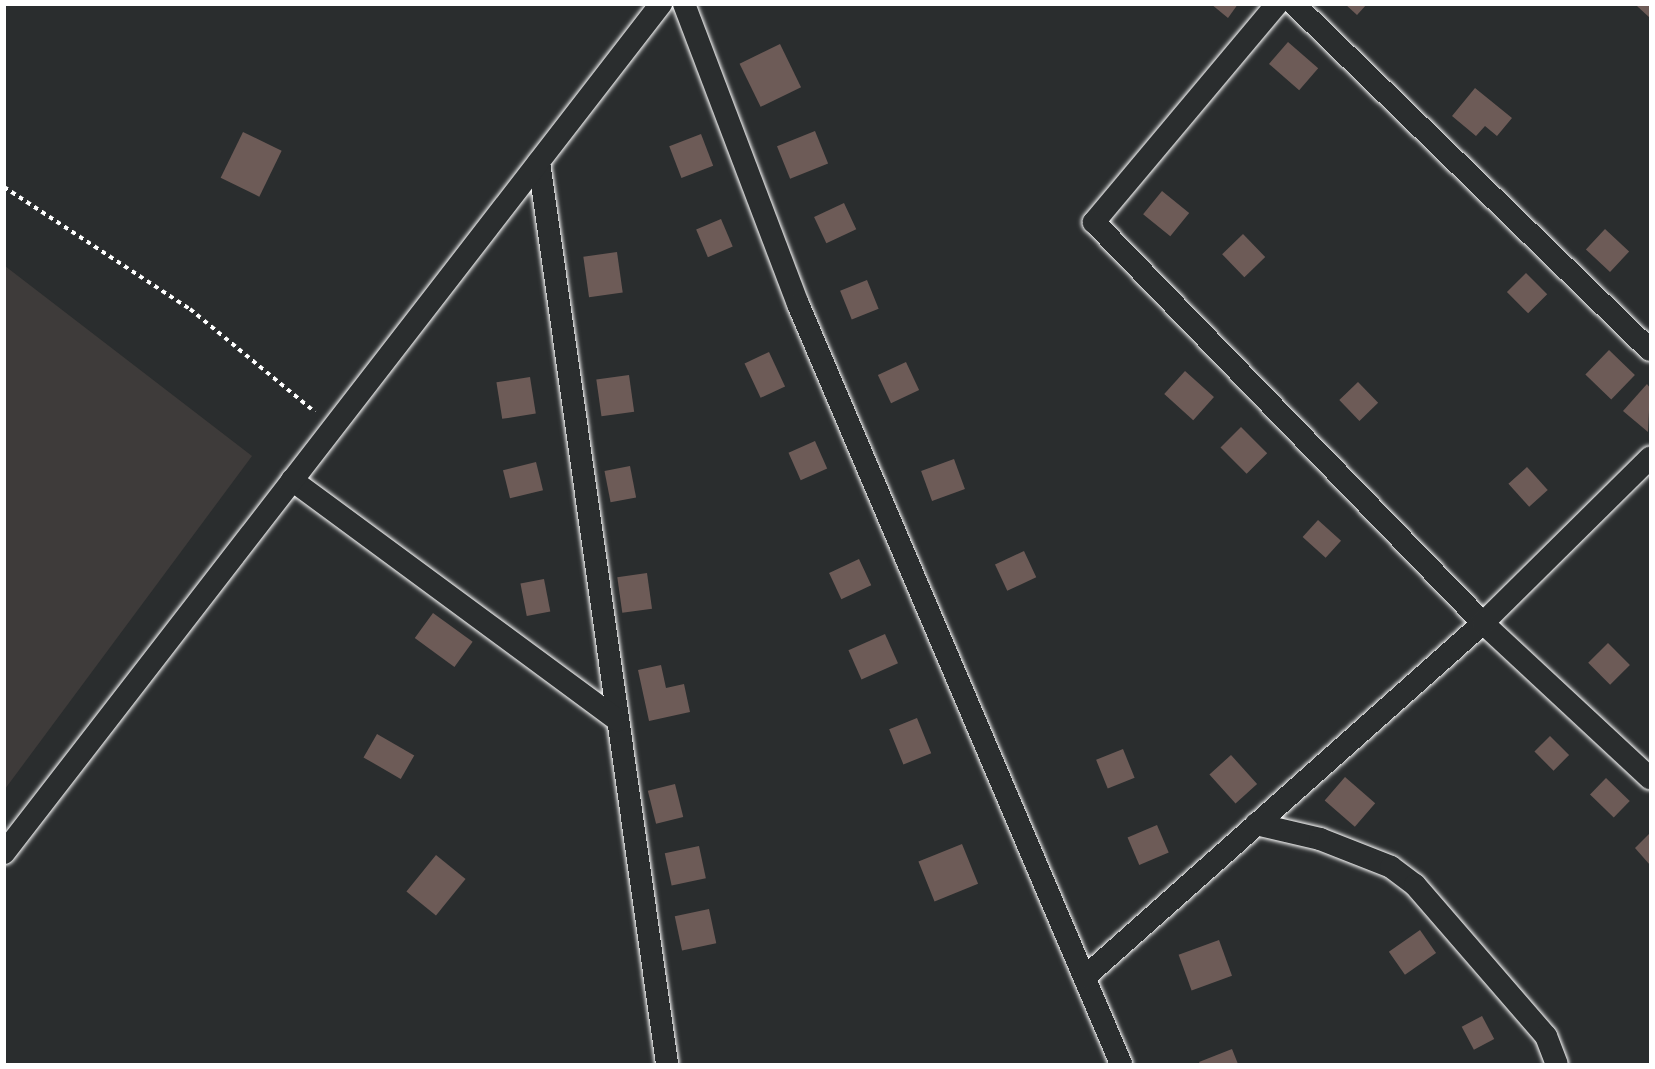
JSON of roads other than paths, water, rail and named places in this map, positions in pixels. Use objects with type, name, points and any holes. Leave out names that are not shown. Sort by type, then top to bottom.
[{"type":"street","points":[[4,853],[661,4]]},
{"type":"street","points":[[684,4],[798,304],[1121,1065]]},
{"type":"street","points":[[1277,4],[1094,222],[1483,623],[1650,778]]},
{"type":"street","points":[[1294,4],[1650,350]]},
{"type":"street","points":[[538,162],[667,1065]]},
{"type":"street","points":[[1085,977],[1483,623],[1650,458]]},
{"type":"street","points":[[292,480],[618,720]]},
{"type":"street","points":[[1256,824],[1320,839],[1391,867],[1415,885],[1546,1036],[1557,1065]]}]
